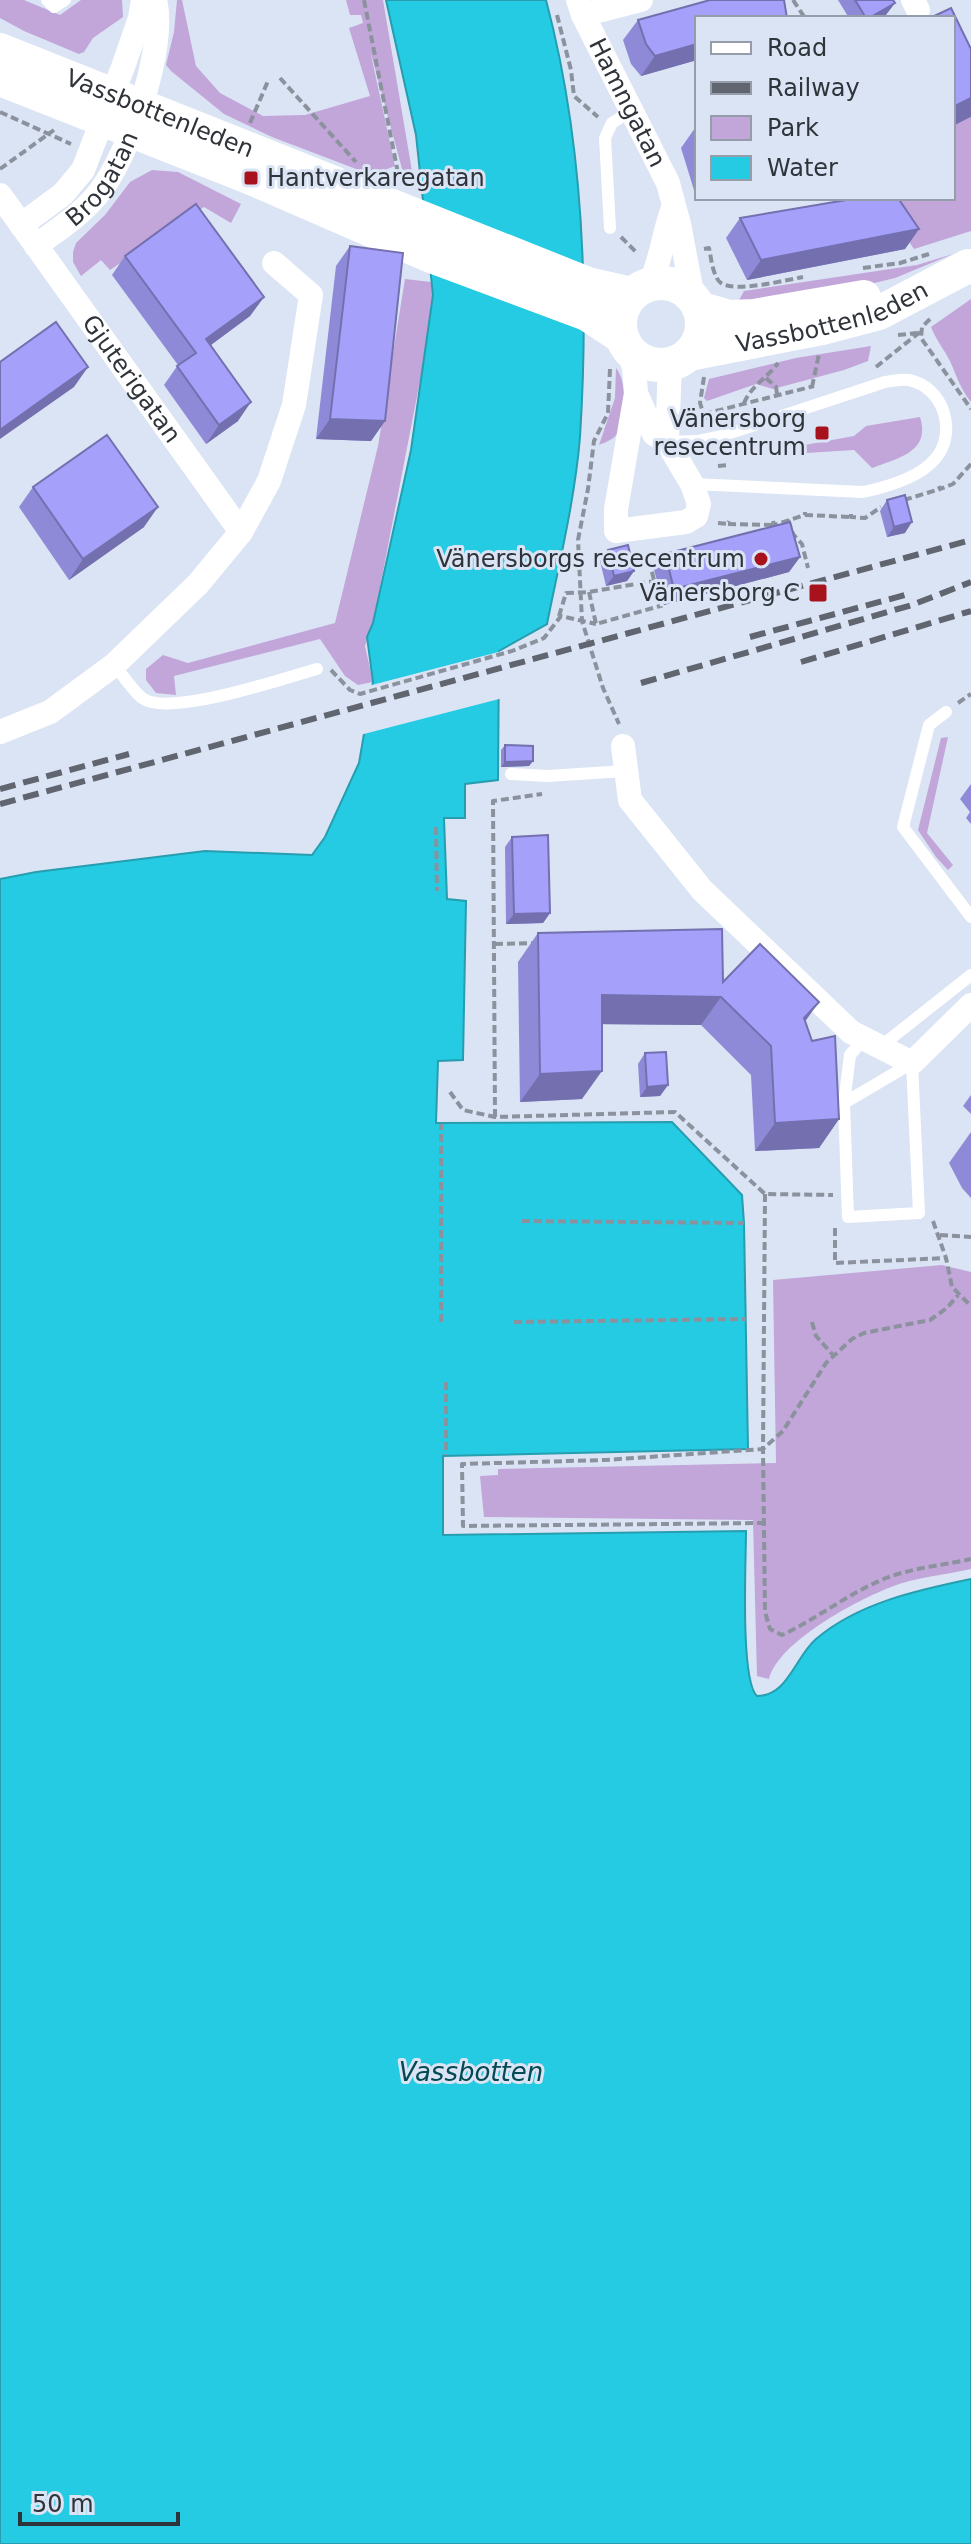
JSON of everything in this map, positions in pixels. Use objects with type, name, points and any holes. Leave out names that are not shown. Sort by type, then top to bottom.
[{"type":"main road","name":"Vassbottenleden","points":[[0,50],[122,112],[587,299],[619,349]]},
{"type":"main road","name":"Vassbottenleden","points":[[0,79],[122,112]]},
{"type":"main road","name":"Vassbottenleden","points":[[679,359],[879,313],[970,265]]},
{"type":"main road","points":[[696,303],[701,333],[679,359],[645,362],[619,349],[621,312],[653,268],[696,303],[729,317],[754,316],[861,298],[970,265]]},
{"type":"main road","name":"Vassbottenleden","points":[[587,299],[653,268]]},
{"type":"street","name":"Brogatan","points":[[36,246],[96,196],[117,165],[122,112],[143,0]]},
{"type":"street","name":"Brogatan","points":[[21,225],[63,194],[122,112],[158,36],[155,0]]},
{"type":"street","points":[[573,8],[641,0]]},
{"type":"street","name":"Hamngatan","points":[[573,8],[632,110],[668,183],[674,206],[653,268]]},
{"type":"street","name":"Gjuterigatan","points":[[0,195],[241,532]]},
{"type":"street","points":[[0,732],[50,712],[114,665],[198,584],[241,532],[269,481],[294,405],[311,295],[274,263]]},
{"type":"street","points":[[619,349],[634,367],[636,393],[616,509],[616,531],[686,522],[696,516],[699,504],[692,484],[667,442],[654,434],[636,393]]},
{"type":"street","points":[[667,442],[679,359]]},
{"type":"street","points":[[623,746],[630,800],[702,890],[851,1032],[912,1063],[971,1005]]},
{"type":"lane","points":[[47,0],[54,7],[65,0]]},
{"type":"lane","points":[[610,228],[605,138],[610,125],[632,110]]},
{"type":"lane","points":[[667,442],[721,436],[885,382],[904,380],[929,390],[946,418],[947,439],[938,457],[919,472],[878,489],[863,492],[692,484]]},
{"type":"lane","points":[[114,665],[144,699],[168,705],[199,701],[317,669]]},
{"type":"lane","points":[[946,712],[929,725],[921,746],[903,827],[971,917]]},
{"type":"lane","points":[[511,774],[548,776],[625,771]]},
{"type":"lane","points":[[844,1103],[912,1063],[919,1213],[848,1217],[844,1103],[850,1055],[971,975]]},
{"type":"path","points":[[364,0],[397,168],[396,180]]},
{"type":"path","points":[[573,8],[571,70],[574,96],[610,125]]},
{"type":"path","points":[[280,78],[358,164]]},
{"type":"path","points":[[246,132],[268,81]]},
{"type":"path","points":[[0,112],[49,134]]},
{"type":"path","points":[[628,243],[634,249]]},
{"type":"path","points":[[653,268],[709,248],[718,280],[723,285],[737,288],[811,276]]},
{"type":"path","points":[[856,269],[900,263],[938,251]]},
{"type":"path","points":[[874,367],[920,332],[928,320],[940,312]]},
{"type":"path","points":[[886,337],[920,332]]},
{"type":"path","points":[[920,332],[921,338],[971,409]]},
{"type":"path","points":[[619,349],[608,413],[594,441],[578,540],[582,621],[596,652],[603,688],[622,729],[623,746]]},
{"type":"path","points":[[812,387],[820,353]]},
{"type":"path","points":[[744,403],[748,393],[766,378],[782,357]]},
{"type":"path","points":[[766,378],[776,387],[777,395]]},
{"type":"path","points":[[704,414],[824,383]]},
{"type":"path","points":[[902,500],[953,484],[971,464]]},
{"type":"path","points":[[718,466],[729,465]]},
{"type":"path","points":[[728,524],[774,523],[805,513],[865,518],[879,507],[890,504]]},
{"type":"path","points":[[788,520],[793,534],[802,544],[808,568]]},
{"type":"path","points":[[317,669],[331,670],[350,690],[360,694],[512,651],[544,638],[561,616],[596,624],[660,607],[651,568],[664,564]]},
{"type":"path","points":[[557,620],[566,593],[654,581]]},
{"type":"path","points":[[589,592],[596,624]]},
{"type":"path","points":[[495,1117],[493,801],[542,794],[548,776]]},
{"type":"path","points":[[436,827],[437,891]]},
{"type":"path","points":[[495,944],[543,942]]},
{"type":"path","points":[[450,1092],[463,1110],[495,1117],[675,1112],[765,1194],[835,1195]]},
{"type":"path","points":[[441,1124],[441,1322]]},
{"type":"path","points":[[765,1194],[763,1449],[765,1612],[770,1629],[782,1635],[804,1625],[854,1593],[889,1577],[971,1559]]},
{"type":"path","points":[[919,1213],[930,1214],[940,1235],[952,1287],[971,1306]]},
{"type":"path","points":[[522,1221],[744,1223]]},
{"type":"path","points":[[835,1222],[835,1263],[946,1258]]},
{"type":"path","points":[[940,1235],[971,1237]]},
{"type":"path","points":[[765,1523],[463,1526],[462,1464],[605,1460],[763,1449],[783,1431],[809,1387],[833,1355],[852,1339],[864,1333],[930,1320],[958,1295]]},
{"type":"path","points":[[514,1322],[746,1319]]},
{"type":"path","points":[[812,1322],[816,1336],[833,1355]]},
{"type":"path","points":[[446,1382],[446,1455]]},
{"type":"green space","points":[[0,0],[24,0],[60,15],[81,0],[122,0],[123,17],[93,38],[84,52],[79,54],[0,18]]},
{"type":"green space","points":[[177,0],[182,0],[196,66],[220,93],[263,116],[305,115],[370,96],[349,28],[363,23],[361,15],[350,15],[346,0],[383,0],[413,177],[405,180],[370,50],[395,166],[372,175],[272,137],[224,114],[171,71],[166,65]]},
{"type":"green space","points":[[971,117],[971,231],[914,249],[885,207],[853,203],[852,200],[955,200],[955,125]]},
{"type":"green space","points":[[152,170],[178,172],[241,204],[231,223],[204,207],[110,270],[101,260],[81,276],[73,262],[76,243],[105,215],[130,182]]},
{"type":"green space","points":[[953,254],[895,278],[804,300],[737,304],[744,291],[917,265]]},
{"type":"green space","points":[[405,279],[439,283],[373,623],[365,646],[373,682],[358,685],[345,676],[320,639],[174,676],[176,695],[156,693],[146,680],[146,669],[163,655],[188,663],[335,623],[378,446]]},
{"type":"green space","points":[[971,299],[971,402],[931,327]]},
{"type":"green space","points":[[871,346],[868,361],[844,370],[773,389],[756,384],[707,401],[704,398],[709,379],[796,358]]},
{"type":"green space","points":[[616,368],[624,389],[621,423],[616,436],[599,445],[615,398]]},
{"type":"green space","points":[[920,417],[922,429],[917,446],[902,457],[872,468],[854,450],[806,453],[805,445],[854,436],[866,426]]},
{"type":"green space","points":[[948,737],[927,833],[953,865],[948,870],[918,830],[941,738]]},
{"type":"green space","points":[[942,1265],[971,1272],[971,1569],[901,1584],[840,1612],[787,1651],[775,1665],[769,1679],[757,1676],[753,1520],[484,1517],[480,1476],[498,1475],[498,1469],[776,1463],[773,1280]]},
{"type":"water","name":"Vassbotten","points":[[386,0],[546,0],[568,107],[583,273],[583,383],[578,460],[547,624],[499,651],[498,780],[465,784],[465,818],[444,818],[447,899],[466,901],[463,1060],[438,1061],[436,1123],[672,1122],[742,1195],[744,1223],[748,1449],[443,1456],[443,1535],[746,1531],[746,1645],[748,1668],[757,1696],[776,1690],[816,1639],[850,1616],[910,1593],[971,1579],[971,2544],[0,2544],[0,879],[205,851],[312,855],[325,837],[359,763],[373,682],[367,637],[373,623],[411,450],[433,295],[416,135]]},
{"type":"pier","points":[[510,649],[503,653],[503,698],[360,735],[368,686]]},
{"type":"building","points":[[710,0],[784,0],[787,16],[695,16],[695,45],[655,56],[646,44],[638,20]]},
{"type":"building","points":[[855,0],[893,0],[895,3],[872,16],[865,16]]},
{"type":"building","points":[[951,8],[955,16],[934,16]]},
{"type":"building","points":[[955,16],[971,49],[971,98],[955,106]]},
{"type":"building","points":[[846,200],[899,200],[919,229],[761,260],[740,218]]},
{"type":"building","points":[[196,204],[264,297],[206,339],[251,402],[219,425],[177,366],[196,353],[125,256]]},
{"type":"building","points":[[350,246],[403,253],[385,421],[330,419]]},
{"type":"building","points":[[56,322],[88,367],[0,430],[0,362]]},
{"type":"building","points":[[107,435],[158,507],[83,559],[33,487]]},
{"type":"building","points":[[905,495],[912,522],[894,527],[887,500]]},
{"type":"building","points":[[790,522],[800,557],[674,589],[665,554]]},
{"type":"building","points":[[628,545],[634,571],[614,576],[608,550]]},
{"type":"building","points":[[505,745],[533,746],[533,761],[505,762]]},
{"type":"building","points":[[548,835],[550,913],[514,914],[512,837]]},
{"type":"building","points":[[722,929],[723,982],[760,944],[819,1002],[804,1018],[812,1041],[835,1036],[839,1119],[775,1123],[771,1046],[721,997],[602,995],[602,1071],[540,1074],[538,933]]},
{"type":"building","points":[[666,1052],[668,1085],[647,1087],[645,1053]]},
{"type":"railway","points":[[0,804],[971,540]]},
{"type":"railway","points":[[641,683],[912,605],[971,582]]},
{"type":"railway","points":[[750,637],[905,595]]},
{"type":"railway","points":[[801,662],[971,611]]},
{"type":"railway","points":[[0,789],[129,754]]},
{"type":"place","name":"Hantverkaregatan","points":[[251,178]]},
{"type":"place","name":"Vänersborg resecentrum","points":[[822,433]]},
{"type":"place","name":"Vänersborgs resecentrum","points":[[761,559]]},
{"type":"place","name":"Vänersborg C","points":[[818,593]]}]
